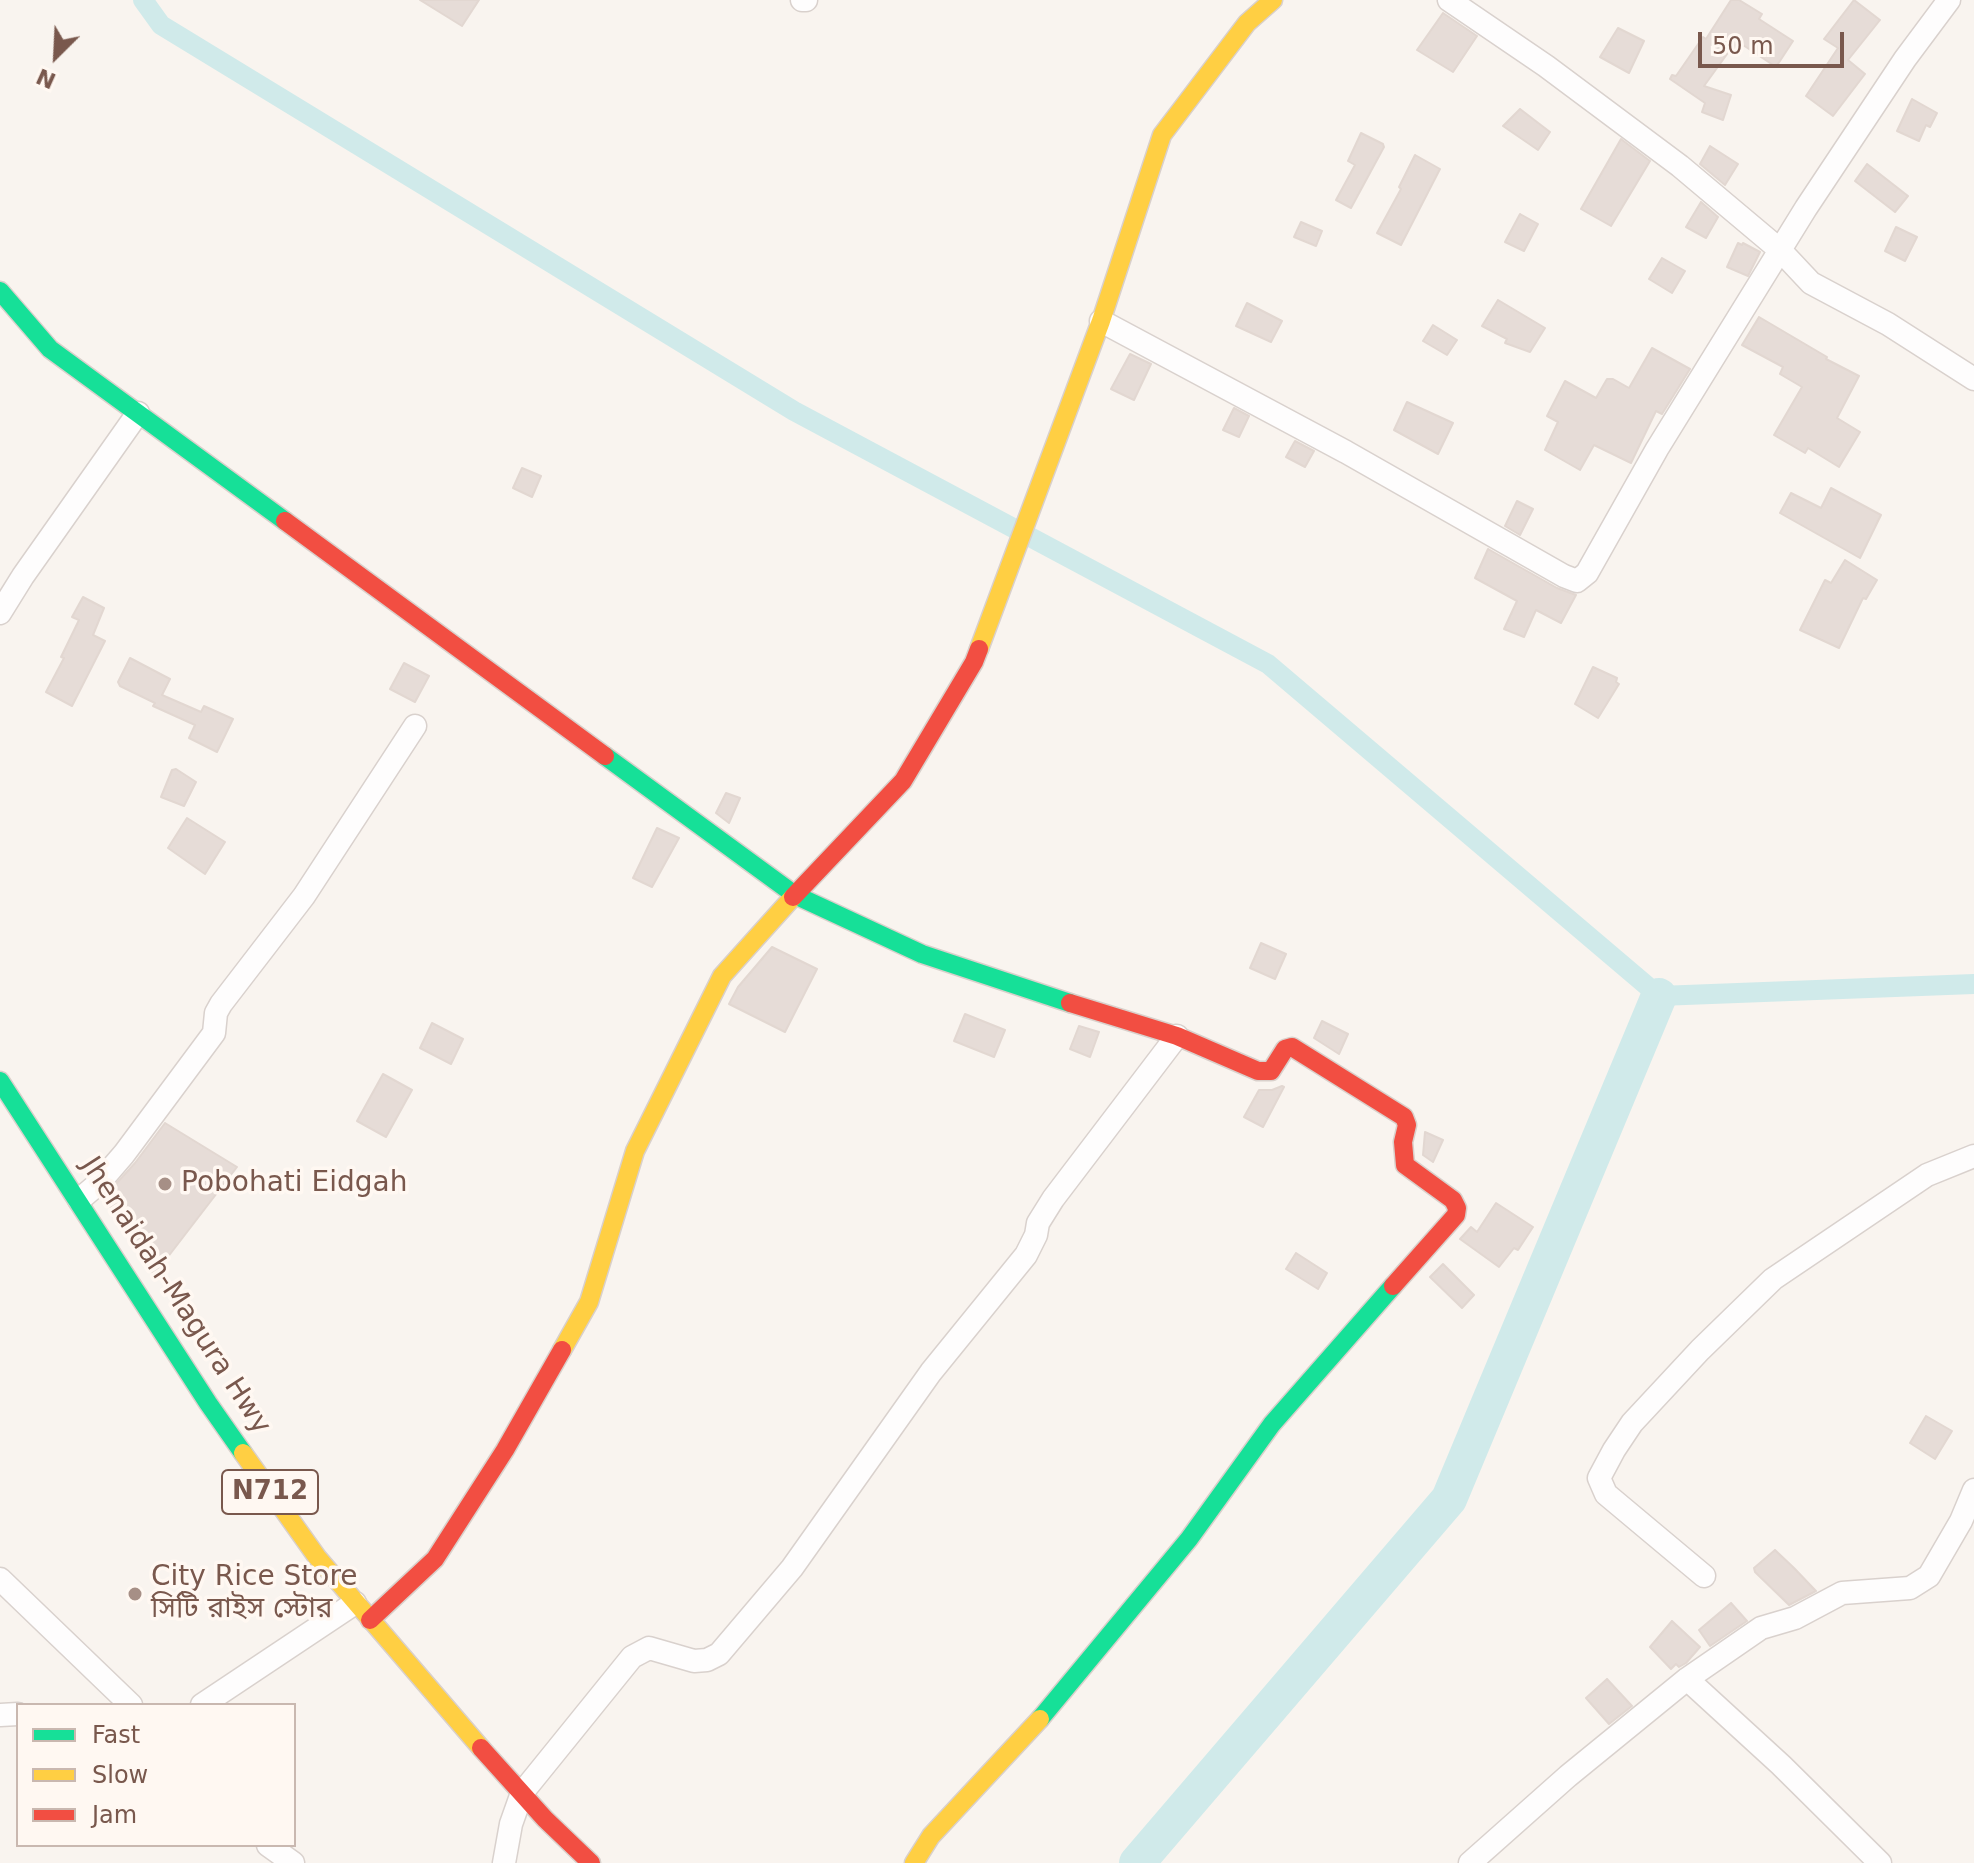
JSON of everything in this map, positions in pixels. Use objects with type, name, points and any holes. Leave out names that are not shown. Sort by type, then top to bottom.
[{"type":"main road","points":[[363,1611],[435,1559],[505,1450],[589,1302],[635,1151],[722,976],[903,781],[974,662],[1101,321],[1146,176],[1162,135],[1247,23],[1273,0]]},
{"type":"main road","points":[[0,291],[50,349],[795,895],[922,954],[1177,1036],[1265,1072],[1271,1071],[1285,1049],[1292,1047],[1404,1117],[1407,1125],[1403,1142],[1405,1165],[1453,1200],[1456,1215],[1272,1424],[1189,1539],[1021,1741],[931,1836],[914,1863]]},
{"type":"main road","name":"Jhenaidah-Magura Hwy","points":[[0,1081],[208,1403],[317,1557],[456,1721],[591,1863]]},
{"type":"street","points":[[1449,0],[1546,66],[1680,166],[1780,250],[1811,283],[1888,324],[1974,379]]},
{"type":"street","points":[[1101,321],[1346,452],[1577,581],[1587,573],[1657,449],[1780,250],[1905,59],[1949,0]]},
{"type":"street","points":[[0,613],[138,413]]},
{"type":"street","points":[[79,1200],[99,1183],[124,1154],[214,1033],[216,1013],[221,1004],[304,896],[415,726]]},
{"type":"street","points":[[504,1863],[511,1824],[522,1793],[632,1657],[649,1648],[694,1661],[707,1660],[719,1654],[792,1568],[931,1372],[1026,1255],[1038,1223],[1053,1199],[1177,1036]]},
{"type":"street","points":[[1704,1576],[1606,1494],[1599,1478],[1614,1450],[1632,1423],[1680,1371],[1773,1279],[1927,1175],[1974,1156]]},
{"type":"street","points":[[1470,1863],[1568,1776],[1687,1679],[1761,1628],[1795,1618],[1842,1593],[1910,1588],[1929,1576],[1961,1521],[1974,1490]]},
{"type":"street","points":[[0,1579],[129,1703]]},
{"type":"street","points":[[205,1703],[363,1611]]},
{"type":"street","points":[[1687,1679],[1781,1765],[1880,1863]]},
{"type":"street","points":[[271,1847],[293,1863]]},
{"type":"building","points":[[420,0],[479,0],[462,26]]},
{"type":"building","points":[[1731,0],[1739,0],[1762,14],[1759,19],[1793,41],[1776,67],[1743,45],[1737,55],[1730,50],[1704,86],[1731,95],[1723,120],[1702,112],[1705,103],[1670,79],[1672,75],[1676,76],[1703,37],[1706,39]]},
{"type":"building","points":[[1854,0],[1880,20],[1848,60],[1865,74],[1833,116],[1806,96],[1838,48],[1824,39]]},
{"type":"building","points":[[1443,13],[1477,36],[1453,72],[1417,50]]},
{"type":"building","points":[[1618,28],[1644,41],[1629,73],[1600,57]]},
{"type":"building","points":[[1912,99],[1937,113],[1930,127],[1926,125],[1919,141],[1897,131]]},
{"type":"building","points":[[1520,109],[1550,132],[1538,150],[1503,126]]},
{"type":"building","points":[[1361,133],[1384,147],[1351,208],[1336,200],[1355,165],[1348,161]]},
{"type":"building","points":[[1621,139],[1650,161],[1611,226],[1581,209]]},
{"type":"building","points":[[1710,146],[1738,164],[1725,185],[1700,164]]},
{"type":"building","points":[[1415,155],[1440,169],[1401,245],[1377,233]]},
{"type":"building","points":[[1867,164],[1908,196],[1895,212],[1855,181]]},
{"type":"building","points":[[1701,202],[1718,217],[1706,238],[1686,227]]},
{"type":"building","points":[[1520,214],[1538,224],[1524,251],[1505,242]]},
{"type":"building","points":[[1301,222],[1322,231],[1316,246],[1294,237]]},
{"type":"building","points":[[1896,227],[1917,237],[1905,261],[1885,251]]},
{"type":"building","points":[[1738,243],[1760,252],[1748,276],[1727,267]]},
{"type":"building","points":[[1662,258],[1685,271],[1672,293],[1649,279]]},
{"type":"building","points":[[1498,300],[1545,328],[1530,352],[1505,343],[1507,339],[1482,326]]},
{"type":"building","points":[[1247,303],[1282,321],[1271,342],[1236,326]]},
{"type":"building","points":[[1759,317],[1859,376],[1837,418],[1860,432],[1839,467],[1808,448],[1805,453],[1774,435],[1802,387],[1780,374],[1783,367],[1742,345]]},
{"type":"building","points":[[1433,325],[1457,340],[1447,355],[1423,341]]},
{"type":"building","points":[[1652,348],[1690,369],[1662,414],[1656,411],[1631,463],[1594,445],[1580,470],[1545,450],[1558,422],[1547,416],[1565,381],[1596,398],[1607,379],[1629,388]]},
{"type":"building","points":[[1130,354],[1151,364],[1134,400],[1111,389]]},
{"type":"building","points":[[1407,402],[1453,423],[1438,454],[1394,430]]},
{"type":"building","points":[[1234,408],[1249,416],[1239,437],[1223,430]]},
{"type":"building","points":[[1295,441],[1314,451],[1305,467],[1286,457]]},
{"type":"building","points":[[522,468],[541,476],[532,497],[513,488]]},
{"type":"building","points":[[1831,488],[1881,515],[1860,558],[1780,513],[1791,493],[1821,508]]},
{"type":"building","points":[[1517,501],[1533,509],[1520,535],[1505,526]]},
{"type":"building","points":[[1488,549],[1557,588],[1576,595],[1561,623],[1536,610],[1524,637],[1504,629],[1517,601],[1475,578]]},
{"type":"building","points":[[1845,560],[1877,580],[1866,599],[1863,598],[1839,648],[1800,630],[1825,580],[1831,583]]},
{"type":"building","points":[[83,597],[104,608],[93,635],[105,641],[72,706],[46,692],[79,620],[72,617]]},
{"type":"building","points":[[130,658],[170,679],[162,695],[201,712],[204,706],[233,719],[217,752],[189,738],[195,725],[153,706],[155,703],[120,686],[118,682]]},
{"type":"building","points":[[404,663],[429,676],[415,702],[390,689]]},
{"type":"building","points":[[1593,667],[1617,678],[1619,684],[1598,718],[1575,704]]},
{"type":"building","points":[[176,769],[196,782],[184,806],[161,797],[172,770]]},
{"type":"building","points":[[726,793],[740,798],[729,823],[716,813]]},
{"type":"building","points":[[187,818],[225,842],[205,874],[168,848]]},
{"type":"building","points":[[657,828],[679,838],[652,887],[633,878]]},
{"type":"building","points":[[1261,943],[1286,954],[1275,979],[1250,968]]},
{"type":"building","points":[[772,947],[817,969],[785,1032],[729,1004],[738,987]]},
{"type":"building","points":[[965,1014],[1005,1030],[994,1057],[954,1041]]},
{"type":"building","points":[[1322,1021],[1348,1034],[1339,1054],[1314,1038]]},
{"type":"building","points":[[432,1023],[463,1039],[451,1064],[420,1048]]},
{"type":"building","points":[[1079,1026],[1099,1032],[1090,1057],[1070,1049]]},
{"type":"building","points":[[383,1074],[412,1090],[386,1137],[357,1121]]},
{"type":"building","points":[[1282,1086],[1263,1127],[1244,1117],[1259,1090]]},
{"type":"building","name":"Pobohati Eidgah","points":[[165,1123],[237,1167],[154,1275],[104,1197]]},
{"type":"building","points":[[1425,1132],[1443,1140],[1433,1162],[1423,1155]]},
{"type":"building","points":[[1496,1203],[1533,1227],[1518,1250],[1514,1248],[1499,1267],[1460,1239],[1471,1227],[1477,1232]]},
{"type":"building","points":[[1296,1253],[1327,1273],[1318,1289],[1286,1269]]},
{"type":"building","points":[[1443,1264],[1474,1295],[1462,1308],[1430,1277]]},
{"type":"building","points":[[1926,1416],[1952,1431],[1935,1459],[1910,1443]]},
{"type":"building","points":[[1775,1550],[1816,1591],[1789,1605],[1755,1572],[1754,1568]]},
{"type":"building","points":[[1731,1603],[1747,1621],[1710,1646],[1699,1630]]},
{"type":"building","points":[[1672,1621],[1700,1647],[1686,1663],[1679,1667],[1676,1664],[1671,1669],[1650,1647]]},
{"type":"building","points":[[1607,1679],[1632,1706],[1609,1724],[1586,1698]]},
{"type":"waterway","points":[[143,0],[161,25],[794,411],[1268,664],[1659,996],[1974,984]]},
{"type":"waterway","points":[[1137,1863],[1449,1499],[1659,996]]},
{"type":"traffic: fast","points":[[0,291],[50,349],[285,521]]},
{"type":"traffic: fast","points":[[605,756],[795,895],[922,954],[1070,1003]]},
{"type":"traffic: fast","points":[[0,1081],[243,1453]]},
{"type":"traffic: fast","points":[[1040,1719],[1189,1539],[1272,1424],[1393,1286]]},
{"type":"traffic: slow","points":[[979,649],[1101,321],[1162,135],[1247,23],[1273,0]]},
{"type":"traffic: slow","points":[[562,1350],[589,1302],[635,1151],[722,976],[793,897]]},
{"type":"traffic: slow","points":[[243,1453],[317,1557],[481,1748]]},
{"type":"traffic: slow","points":[[914,1863],[931,1836],[1040,1719]]},
{"type":"traffic: jam","points":[[285,521],[605,756]]},
{"type":"traffic: jam","points":[[793,897],[903,781],[979,649]]},
{"type":"traffic: jam","points":[[1070,1003],[1177,1036],[1258,1071],[1271,1071],[1285,1049],[1292,1047],[1404,1117],[1407,1125],[1403,1142],[1405,1165],[1453,1200],[1457,1208],[1456,1215],[1393,1286]]},
{"type":"traffic: jam","points":[[370,1620],[435,1559],[505,1450],[562,1350]]},
{"type":"traffic: jam","points":[[481,1748],[545,1819],[591,1863]]},
{"type":"place","name":"Pobohati Eidgah","points":[[165,1184]]},
{"type":"place","name":"City Rice Store সিটি রাইস স্টোর","points":[[135,1594]]}]
